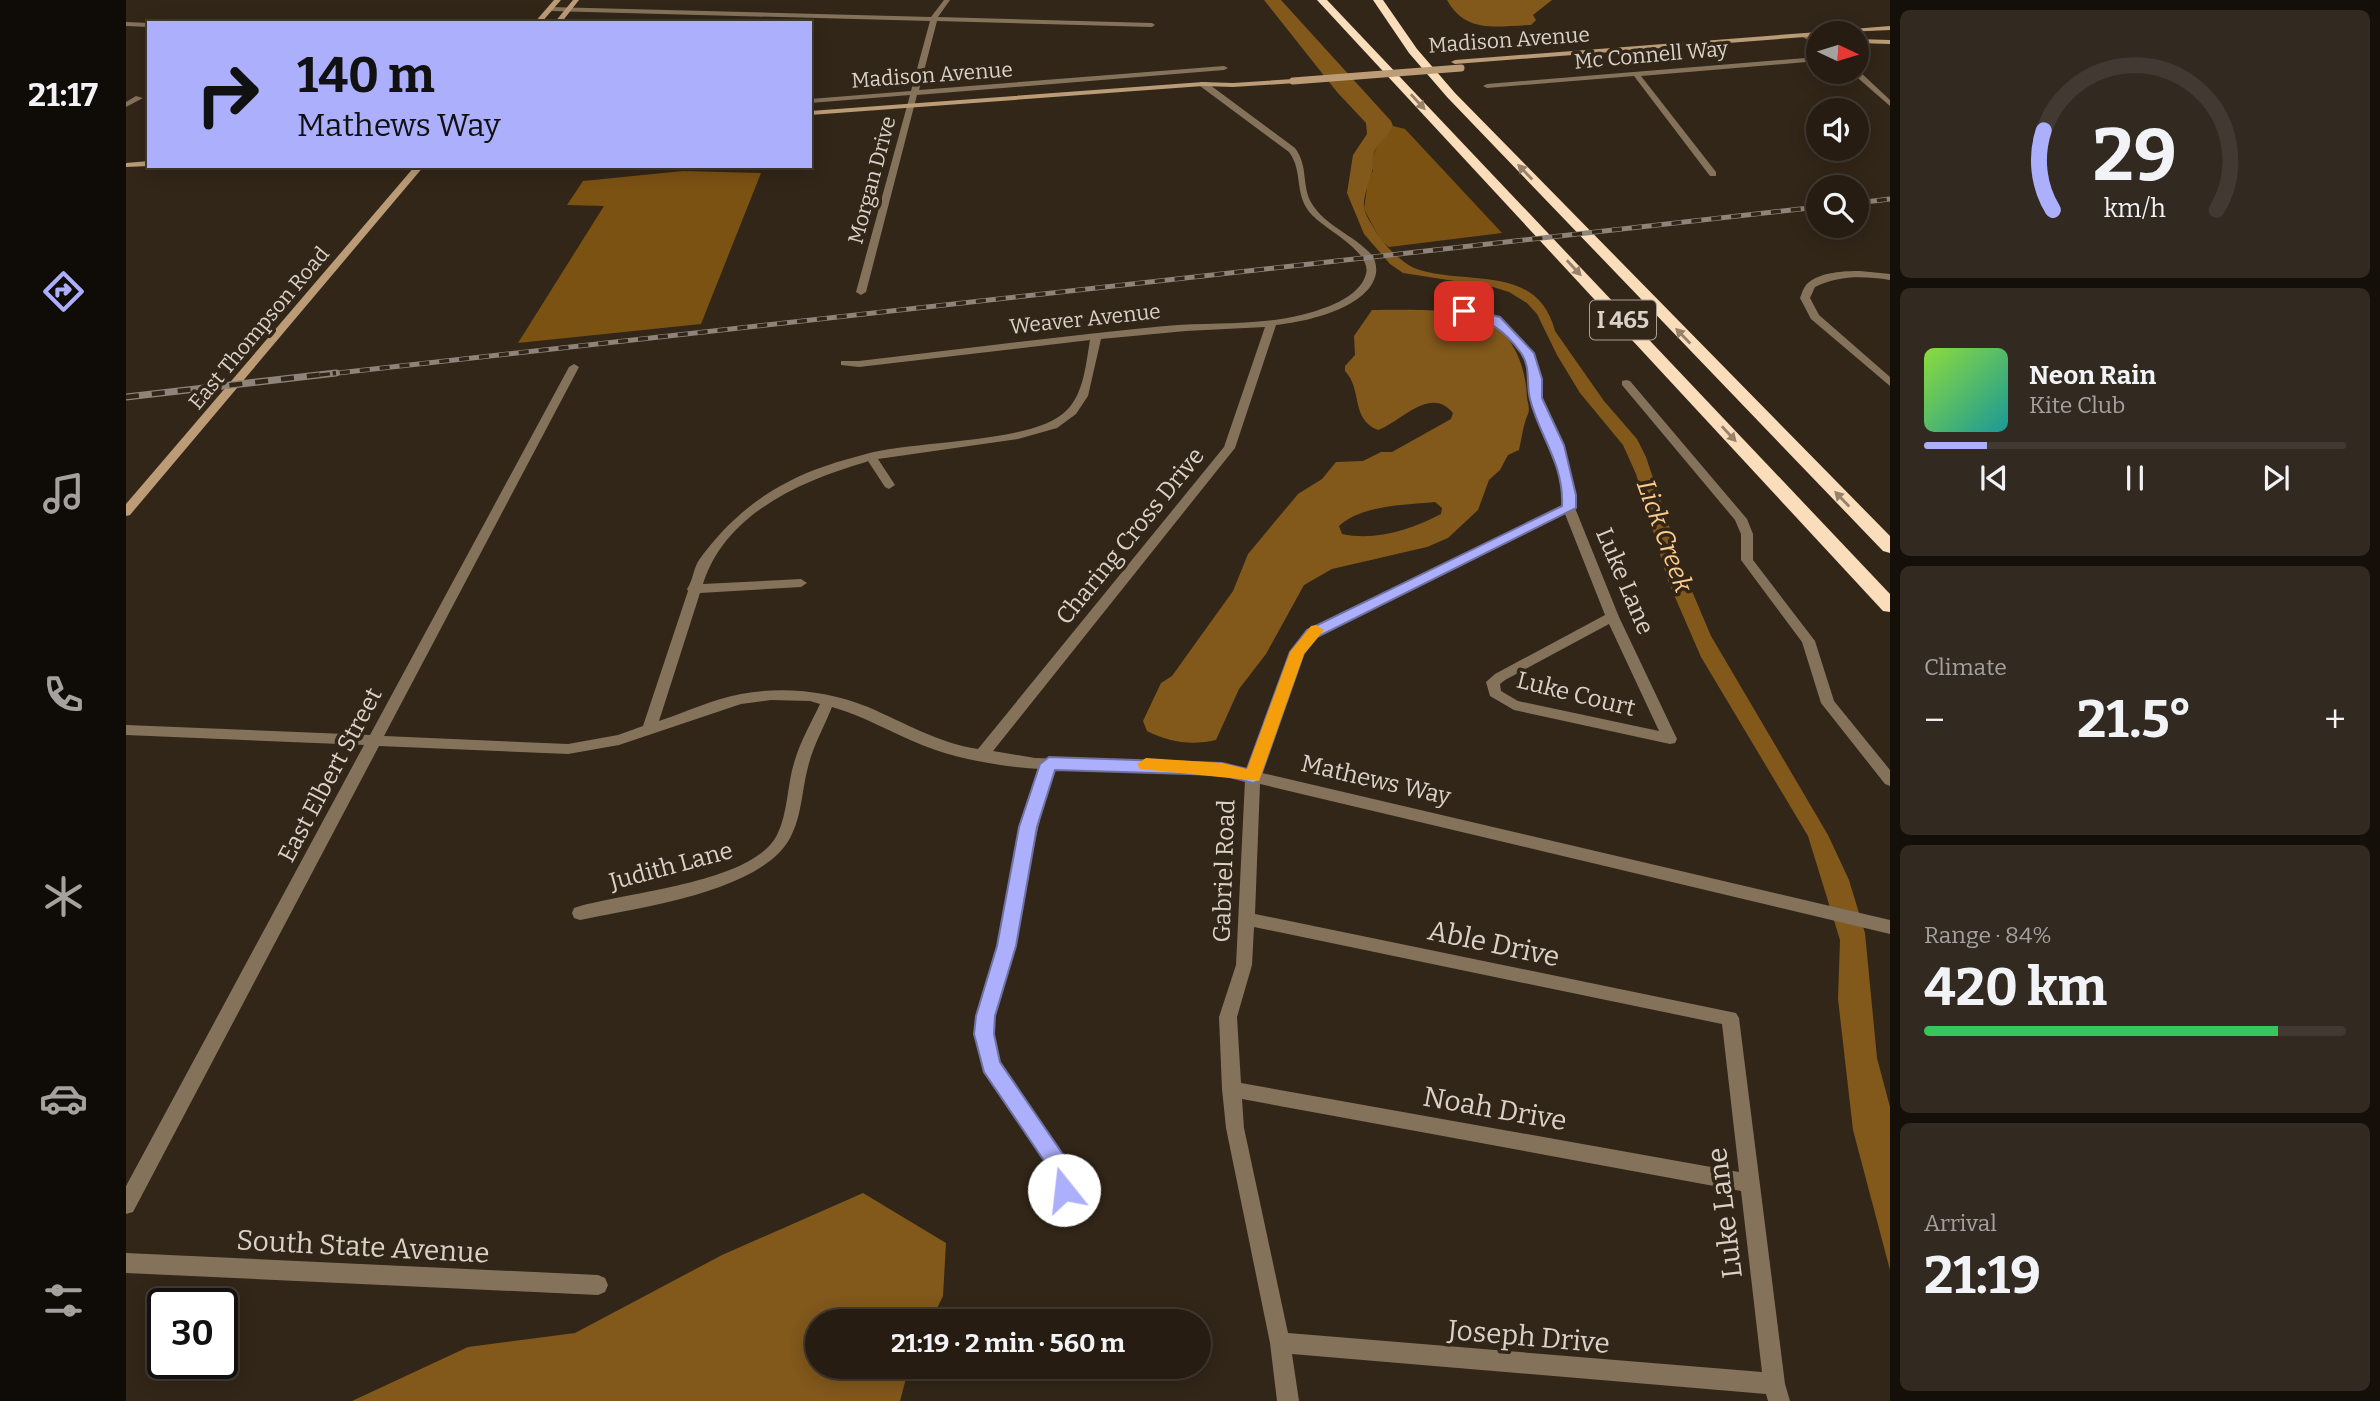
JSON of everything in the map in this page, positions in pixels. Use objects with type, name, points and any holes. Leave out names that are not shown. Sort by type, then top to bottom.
[{"type":"highway","name":"I 465","points":[[1322,0],[1890,606]]},
{"type":"highway","name":"I 465","points":[[1378,0],[1413,51],[1451,96],[1890,547]]},
{"type":"main road","points":[[539,21],[558,0]]},
{"type":"main road","points":[[559,21],[576,0]]},
{"type":"main road","points":[[1869,30],[1890,28]]},
{"type":"main road","name":"Madison Avenue","points":[[1458,65],[1803,35]]},
{"type":"main road","points":[[1869,38],[1889,38]]},
{"type":"main road","name":"Madison Avenue","points":[[812,113],[1203,84],[1233,85],[1290,77],[1806,41]]},
{"type":"main road","points":[[126,165],[147,163]]},
{"type":"main road","name":"East Thompson Road","points":[[126,512],[419,168]]},
{"type":"street","name":"Morgan Drive","points":[[861,292],[933,18],[947,0]]},
{"type":"street","points":[[550,9],[763,11],[1152,25]]},
{"type":"street","points":[[126,24],[147,24]]},
{"type":"street","name":"Mc Connell Way","points":[[1487,86],[1806,60]]},
{"type":"street","name":"Madison Avenue","points":[[812,102],[1224,68]]},
{"type":"street","points":[[1636,74],[1713,174]]},
{"type":"street","name":"Weaver Avenue","points":[[845,363],[859,364],[1096,337],[1272,322],[1329,310],[1357,294],[1366,285],[1373,265],[1358,246],[1305,200],[1302,164],[1296,155],[1203,84]]},
{"type":"street","points":[[1869,84],[1890,104]]},
{"type":"street","points":[[126,106],[139,98]]},
{"type":"street","points":[[1890,277],[1858,274],[1832,276],[1811,285],[1805,298],[1815,317],[1890,383]]},
{"type":"street","name":"Luke Lane","points":[[1464,311],[1496,320],[1528,353],[1536,379],[1536,398],[1557,445],[1570,495],[1569,508],[1612,617],[1670,739]]},
{"type":"street","name":"Charing Cross Drive","points":[[982,755],[1228,447],[1272,322]]},
{"type":"street","points":[[649,730],[703,564],[716,543],[760,502],[811,474],[870,456],[1012,436],[1059,422],[1081,401],[1096,337]]},
{"type":"street","name":"East Elbert Street","points":[[126,1205],[574,367]]},
{"type":"street","points":[[1626,383],[1741,519],[1747,534],[1747,560],[1808,641],[1828,703],[1890,780]]},
{"type":"street","points":[[870,456],[888,485]]},
{"type":"street","name":"Gabriel Road","points":[[1288,1401],[1280,1343],[1235,1128],[1231,1088],[1228,1017],[1244,965],[1253,776],[1297,652],[1312,633],[1569,508]]},
{"type":"street","points":[[693,589],[801,583]]},
{"type":"street","name":"Luke Court","points":[[1612,617],[1500,677],[1493,682],[1495,693],[1514,705],[1670,739]]},
{"type":"street","name":"Mathews Way","points":[[126,730],[568,749],[599,745],[721,704],[750,697],[790,695],[828,700],[861,710],[928,742],[982,755],[1049,764],[1209,768],[1253,776],[1890,927]]},
{"type":"street","name":"Judith Lane","points":[[580,913],[732,877],[766,859],[778,847],[788,826],[802,760],[828,700]]},
{"type":"street","points":[[1049,764],[1028,827],[1006,946],[986,1016],[984,1034],[991,1065],[1064,1172],[1064,1209]]},
{"type":"street","name":"Able Drive","points":[[1248,919],[1730,1018]]},
{"type":"street","name":"Luke Lane","points":[[1730,1018],[1748,1183],[1776,1392]]},
{"type":"street","name":"Noah Drive","points":[[1231,1088],[1748,1183]]},
{"type":"street","name":"South State Avenue","points":[[126,1263],[598,1285]]},
{"type":"street","name":"Joseph Drive","points":[[1280,1343],[1776,1392]]},
{"type":"shaded area","points":[[1393,126],[1405,129],[1502,233],[1389,247],[1381,241],[1364,209],[1368,180],[1373,171],[1372,158],[1379,142]]},
{"type":"shaded area","points":[[683,171],[761,173],[701,324],[518,343],[604,206],[567,205],[583,181]]},
{"type":"water","name":"Lick Creek","points":[[1264,0],[1281,0],[1391,121],[1393,126],[1374,151],[1373,170],[1364,204],[1367,217],[1383,242],[1414,268],[1433,273],[1496,280],[1515,285],[1532,294],[1546,309],[1555,331],[1604,401],[1637,439],[1646,457],[1686,577],[1711,636],[1828,835],[1849,880],[1865,933],[1877,1058],[1890,1107],[1890,1270],[1853,1130],[1838,999],[1840,940],[1808,836],[1701,657],[1668,581],[1636,474],[1623,445],[1580,393],[1537,314],[1527,303],[1509,292],[1493,287],[1403,273],[1390,264],[1364,234],[1347,193],[1353,155],[1367,134],[1366,123],[1337,92]]},
{"type":"water","points":[[1447,0],[1552,0],[1533,15],[1536,20],[1531,25],[1483,26],[1463,18]]},
{"type":"water","points":[[1372,310],[1457,313],[1481,318],[1492,324],[1502,331],[1516,351],[1524,374],[1529,410],[1519,450],[1508,455],[1500,470],[1489,480],[1478,510],[1448,538],[1427,547],[1332,569],[1304,585],[1266,654],[1239,689],[1216,740],[1180,742],[1147,731],[1143,721],[1161,683],[1172,676],[1233,591],[1248,554],[1298,494],[1322,479],[1336,462],[1363,461],[1381,452],[1392,452],[1451,419],[1453,413],[1444,405],[1435,403],[1416,408],[1378,430],[1369,425],[1360,412],[1354,387],[1345,371],[1345,366],[1355,355],[1354,336]],"holes":[[[1435,502],[1442,508],[1441,514],[1393,533],[1354,536],[1342,534],[1339,526],[1359,514],[1384,507]]]},
{"type":"water","points":[[863,1193],[946,1243],[943,1296],[937,1309],[805,1309],[805,1379],[906,1379],[900,1401],[352,1401],[468,1347],[575,1333],[722,1255]]},
{"type":"railway","points":[[1869,202],[1890,199]]},
{"type":"railway","points":[[320,375],[1806,208]]},
{"type":"railway","points":[[126,397],[336,373]]},
{"type":"slow traffic","points":[[1146,764],[1222,769],[1253,776],[1297,652],[1316,630]]},
{"type":"route","points":[[1064,1190],[1064,1172],[991,1065],[984,1034],[986,1016],[1006,946],[1028,827],[1036,796],[1049,764],[1147,764],[1222,769],[1253,776],[1297,652],[1312,633],[1569,508],[1570,495],[1557,445],[1536,398],[1536,379],[1528,353],[1496,320],[1480,313],[1464,311]]}]
